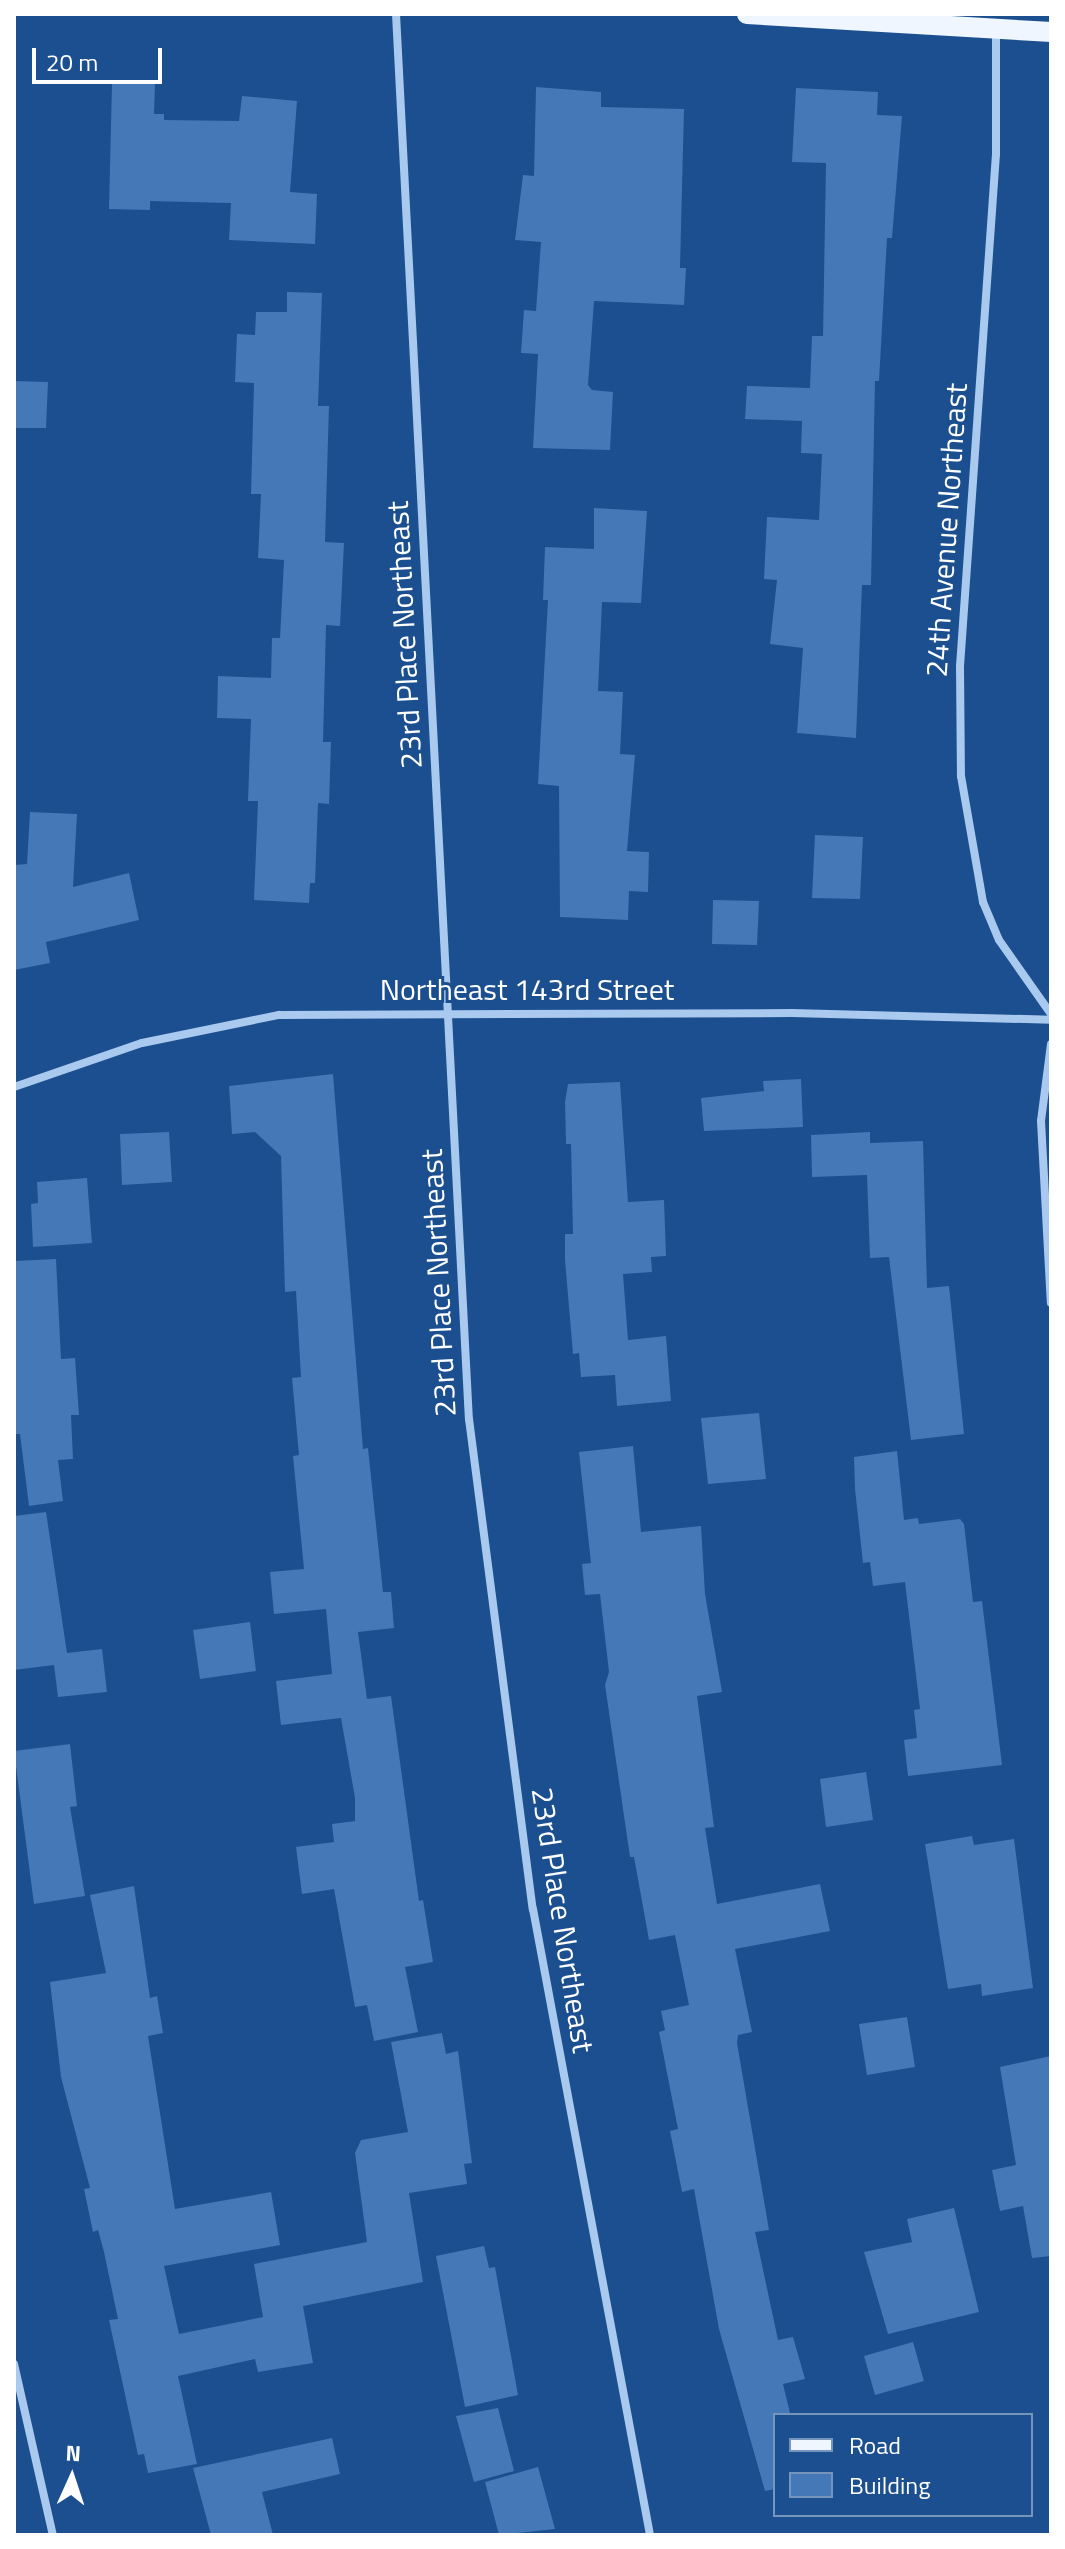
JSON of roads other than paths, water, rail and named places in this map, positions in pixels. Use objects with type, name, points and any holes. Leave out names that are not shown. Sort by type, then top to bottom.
[{"type":"main road","points":[[747,14],[1051,32]]},
{"type":"street","name":"23rd Place Northeast","points":[[396,14],[469,1419],[529,1877],[650,2535]]},
{"type":"street","name":"24th Avenue Northeast","points":[[996,28],[996,154],[960,666],[960,763],[983,902],[999,940],[1051,1014]]},
{"type":"street","name":"Northeast 143rd Street","points":[[14,1087],[142,1043],[279,1015],[448,1012],[1051,1020]]},
{"type":"street","points":[[1051,1044],[1041,1121],[1051,1303]]},
{"type":"street","points":[[14,2364],[53,2535]]}]
